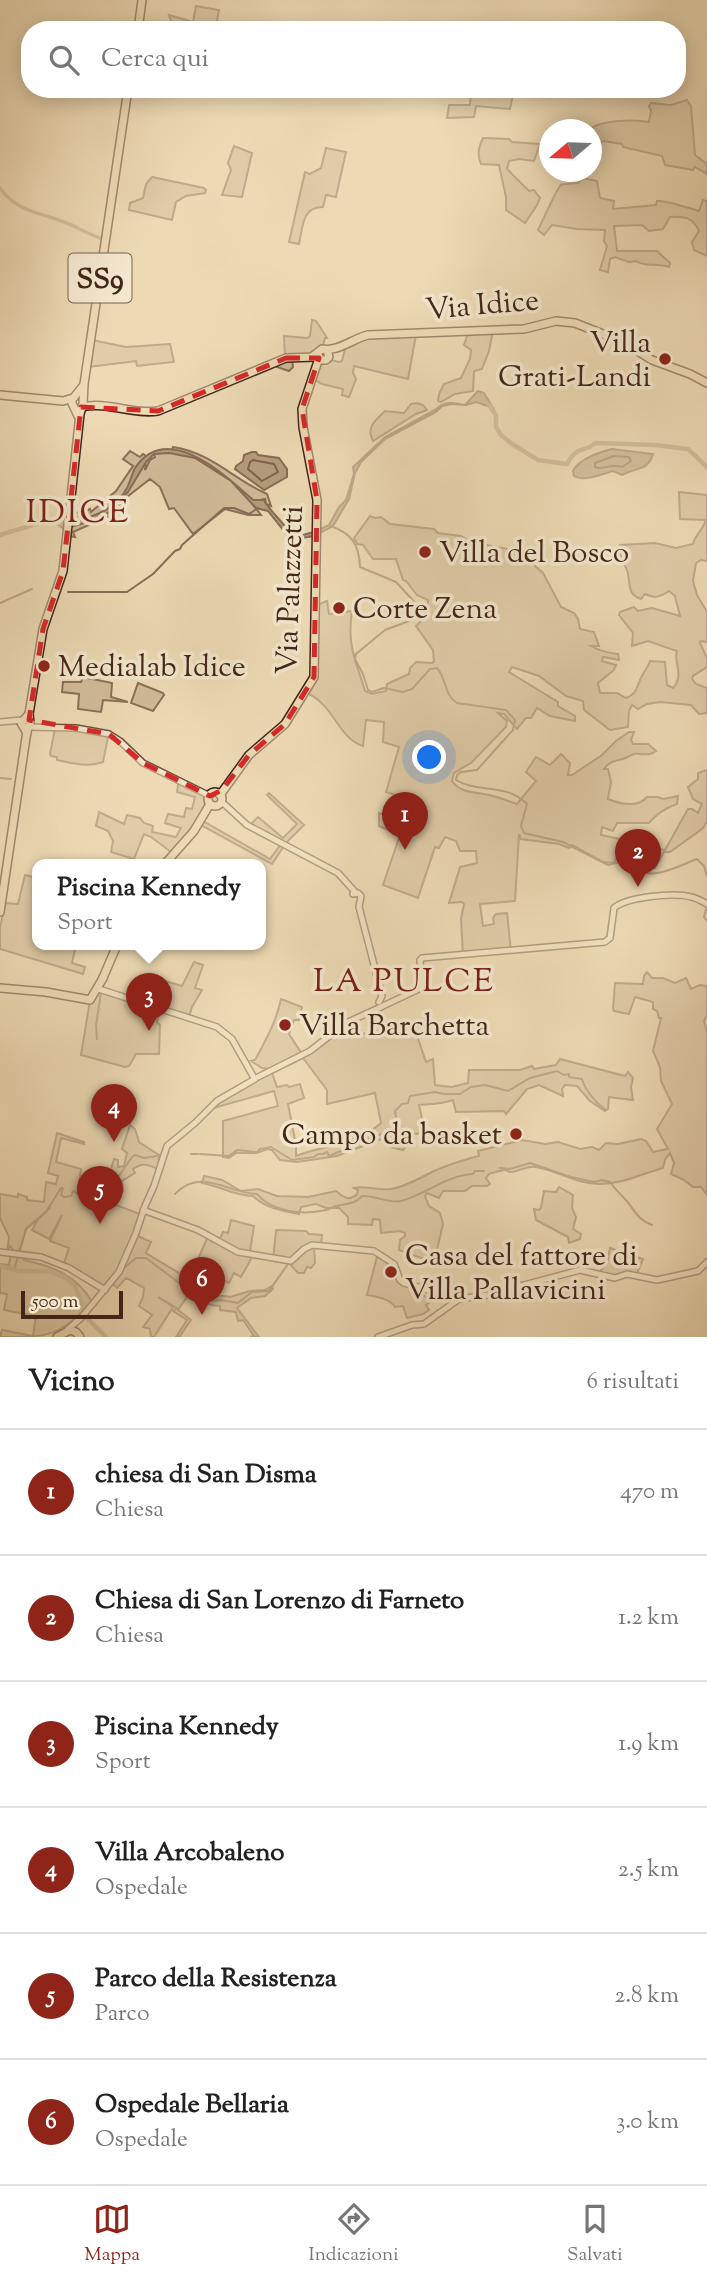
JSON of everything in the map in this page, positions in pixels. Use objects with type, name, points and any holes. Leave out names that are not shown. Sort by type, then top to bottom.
[{"type":"main road","points":[[139,21],[142,0]]},
{"type":"main road","name":"SS9","points":[[78,403],[84,384],[127,98]]},
{"type":"main road","name":"Via Idice","points":[[318,359],[328,359],[330,351],[368,335],[524,329],[556,321],[569,321],[623,342],[652,360],[707,383]]},
{"type":"main road","points":[[0,395],[149,412],[191,398],[286,358],[318,359]]},
{"type":"main road","name":"Via Palazzetti","points":[[170,859],[189,838],[249,755],[285,724],[314,677],[316,491],[302,409],[318,359]]},
{"type":"main road","points":[[0,912],[41,637],[62,576],[79,420],[78,403]]},
{"type":"main road","points":[[0,988],[46,992],[90,1000],[99,987],[115,950]]},
{"type":"main road","points":[[56,1337],[74,1331],[80,1336]]},
{"type":"street","points":[[0,722],[99,731],[116,738],[143,763],[215,800],[247,825],[338,873],[354,892],[360,895],[358,903],[379,984],[381,1004]]},
{"type":"street","points":[[65,1332],[82,1317],[121,1269],[155,1185],[165,1149],[217,1101],[256,1077],[310,1051],[346,1023],[381,1004],[421,988],[420,960],[605,942],[610,938],[614,908],[620,904],[680,895],[706,903]]},
{"type":"street","points":[[99,987],[218,1027],[232,1040],[256,1077]]},
{"type":"street","points":[[143,1210],[198,1230],[238,1252],[257,1257],[291,1261],[308,1247],[318,1245],[374,1251],[394,1264],[400,1280],[404,1283],[459,1299],[488,1295],[511,1286],[580,1270],[615,1278],[627,1274],[657,1280],[698,1271],[707,1262]]},
{"type":"street","points":[[0,1252],[43,1257],[69,1268],[105,1290]]},
{"type":"street","points":[[379,1337],[412,1325],[424,1324],[459,1299]]},
{"type":"street","points":[[80,1336],[77,1326],[82,1317]]},
{"type":"highlighted area","points":[[286,358],[319,358],[302,409],[317,500],[314,677],[285,724],[249,755],[222,790],[210,796],[143,763],[109,734],[29,720],[43,629],[63,571],[81,407],[158,411]]},
{"type":"shaded area","points":[[196,6],[219,10],[217,21],[193,21]]},
{"type":"shaded area","points":[[169,15],[190,21],[171,21]]},
{"type":"shaded area","points":[[470,98],[512,98],[510,109],[476,106],[474,117],[447,118],[449,105],[470,105]]},
{"type":"shaded area","points":[[687,100],[691,106],[695,155],[707,164],[707,174],[695,167],[693,170],[665,165],[662,156],[623,147],[622,144],[602,142],[602,124],[618,121],[649,122],[651,103],[671,105]]},
{"type":"shaded area","points":[[483,138],[539,144],[534,161],[509,161],[507,169],[540,198],[525,223],[506,210],[499,165],[481,164],[480,144]]},
{"type":"shaded area","points":[[234,146],[252,153],[242,197],[222,195],[231,170],[228,163]]},
{"type":"shaded area","points":[[326,148],[346,152],[336,197],[326,195],[323,207],[307,214],[299,244],[289,242],[305,172],[310,174],[321,168]]},
{"type":"shaded area","points":[[152,177],[206,190],[205,193],[186,196],[176,202],[172,220],[129,210],[130,203],[143,198],[146,184]]},
{"type":"shaded area","points":[[597,182],[600,198],[614,201],[613,209],[656,205],[657,201],[661,201],[699,211],[703,200],[707,201],[707,256],[694,250],[692,242],[699,231],[694,223],[683,217],[670,217],[663,229],[649,231],[642,225],[614,226],[617,251],[657,251],[670,263],[669,267],[629,262],[615,257],[610,259],[608,272],[600,270],[607,246],[604,241],[605,230],[552,225],[544,235],[538,230],[559,187],[563,184]]},
{"type":"shaded area","points":[[312,320],[316,321],[327,338],[321,349],[313,355],[292,360],[293,367],[289,371],[277,367],[275,361],[285,357],[284,336],[307,338],[310,336]]},
{"type":"shaded area","points":[[493,330],[482,369],[474,371],[473,391],[438,401],[444,384],[461,378],[470,359],[471,350],[464,345],[469,331]]},
{"type":"shaded area","points":[[416,335],[408,379],[354,366],[356,379],[349,397],[342,395],[343,389],[322,384],[314,379],[321,364],[331,360],[342,361],[346,345],[360,339]]},
{"type":"shaded area","points":[[92,340],[126,347],[170,344],[174,362],[137,366],[136,361],[88,367]]},
{"type":"shaded area","points":[[417,403],[427,410],[373,441],[371,427],[385,411],[404,413],[411,404]]},
{"type":"shaded area","points":[[173,447],[211,461],[267,494],[271,506],[266,504],[265,499],[251,502],[261,515],[248,515],[225,509],[193,534],[174,508],[169,509],[160,487],[150,479],[127,497],[116,513],[73,532],[75,537],[68,536],[71,513],[90,509],[91,512],[116,491],[133,466],[123,459],[130,451],[140,457],[143,454],[146,456],[145,470],[150,460],[155,457],[154,454],[171,452]]},
{"type":"shaded area","points":[[679,492],[707,495],[707,561],[696,563],[693,581],[697,595],[707,612],[707,642],[700,643],[707,658],[707,667],[692,679],[696,684],[707,688],[707,713],[699,714],[691,705],[660,702],[638,709],[632,705],[628,727],[610,730],[584,710],[583,701],[566,696],[539,676],[512,667],[509,672],[558,702],[558,706],[575,716],[575,721],[550,716],[537,708],[531,718],[526,718],[517,729],[504,714],[498,713],[507,721],[506,727],[471,763],[454,773],[452,781],[464,790],[517,804],[536,781],[526,772],[536,757],[550,765],[561,754],[570,763],[568,775],[572,775],[602,755],[616,741],[629,732],[634,732],[631,740],[633,744],[648,744],[656,751],[634,754],[606,766],[604,769],[608,769],[611,782],[608,799],[634,804],[647,797],[663,799],[678,796],[677,804],[661,812],[649,823],[617,823],[613,831],[602,827],[601,835],[625,840],[624,843],[665,850],[688,809],[698,813],[702,804],[693,799],[688,787],[698,779],[698,773],[707,770],[707,822],[702,829],[670,852],[664,852],[655,868],[617,859],[622,846],[614,863],[603,862],[572,845],[569,848],[521,839],[519,834],[515,901],[480,904],[483,926],[494,924],[493,918],[496,914],[507,913],[511,952],[463,956],[461,919],[464,904],[449,903],[460,867],[477,863],[476,851],[460,851],[456,841],[445,837],[439,848],[435,847],[418,898],[383,885],[400,835],[379,826],[379,813],[395,819],[400,812],[398,811],[402,797],[386,792],[399,747],[383,742],[384,722],[366,720],[363,746],[355,742],[342,730],[325,706],[309,694],[315,679],[317,605],[327,601],[329,614],[352,611],[351,643],[365,691],[372,694],[386,691],[387,684],[409,674],[410,668],[416,662],[434,662],[433,650],[416,626],[427,615],[428,600],[417,595],[403,580],[396,559],[373,559],[354,538],[370,516],[381,517],[390,524],[434,529],[438,533],[461,536],[471,542],[518,551],[543,573],[561,607],[574,613],[578,619],[580,629],[594,632],[599,646],[591,646],[618,654],[619,660],[603,657],[602,661],[616,665],[614,670],[598,683],[600,693],[617,693],[626,698],[632,695],[650,661],[665,662],[667,685],[673,688],[678,678],[677,651],[648,641],[632,646],[633,633],[619,615],[620,612],[634,607],[638,611],[652,608],[680,616],[675,596],[669,591],[657,597],[645,594],[641,599],[636,597],[631,591],[627,570],[618,549],[620,545],[655,543],[676,548],[693,544],[706,520],[680,519]]},
{"type":"shaded area","points":[[83,677],[112,683],[111,697],[128,702],[103,700],[101,712],[78,709],[79,694],[62,692],[63,682],[81,682]]},
{"type":"shaded area","points":[[138,683],[163,693],[153,711],[131,703]]},
{"type":"shaded area","points":[[55,728],[97,733],[108,737],[103,762],[80,764],[57,760],[57,757],[51,756]]},
{"type":"shaded area","points":[[179,779],[209,793],[217,791],[222,795],[223,803],[211,809],[203,821],[270,859],[281,844],[284,846],[272,864],[201,825],[175,855],[144,834],[134,859],[111,852],[113,841],[108,831],[96,826],[99,812],[124,824],[127,815],[140,818],[144,823],[153,826],[152,832],[176,837],[181,828],[165,823],[168,814],[184,817],[186,808],[192,809],[195,797],[177,792]]},
{"type":"shaded area","points":[[269,793],[304,825],[285,844],[251,824],[258,817],[283,838],[297,824],[267,795]]},
{"type":"shaded area","points":[[25,875],[32,877],[32,950],[75,950],[72,963],[85,967],[83,974],[0,949],[0,928],[5,903],[18,904]]},
{"type":"shaded area","points":[[194,962],[203,965],[195,988],[202,990],[189,1017],[160,1008],[157,1022],[160,1025],[159,1054],[136,1054],[129,1066],[125,1067],[81,1055],[90,1000],[95,990],[158,1006],[164,991],[159,989],[162,980],[182,986]]},
{"type":"shaded area","points":[[647,972],[652,978],[663,978],[675,983],[686,978],[691,989],[700,985],[707,986],[707,1015],[704,1021],[707,1032],[707,1195],[701,1187],[693,1187],[671,1174],[674,1163],[670,1153],[663,1168],[607,1184],[583,1182],[536,1167],[513,1172],[501,1170],[489,1174],[486,1178],[490,1184],[487,1186],[472,1186],[465,1191],[443,1191],[439,1198],[427,1193],[425,1196],[429,1206],[440,1213],[443,1224],[436,1254],[424,1259],[399,1250],[400,1240],[405,1233],[381,1233],[380,1220],[373,1219],[372,1225],[348,1224],[348,1217],[339,1208],[326,1208],[316,1204],[301,1207],[299,1214],[286,1212],[268,1206],[253,1196],[202,1183],[204,1176],[222,1180],[241,1191],[258,1189],[277,1196],[308,1197],[336,1191],[349,1198],[357,1194],[358,1190],[354,1188],[396,1188],[443,1167],[479,1156],[478,1151],[522,1140],[545,1144],[558,1142],[580,1149],[592,1147],[599,1150],[606,1143],[618,1144],[641,1139],[646,1141],[653,1152],[668,1149],[657,1129],[672,1104],[661,1081],[660,1067],[653,1051],[661,1018],[653,1009],[653,1002],[635,997],[629,1014],[613,1009],[615,983],[643,984]]},
{"type":"shaded area","points":[[281,999],[302,1007],[299,1020],[294,1020],[289,1034],[302,1054],[342,1025],[348,1025],[351,1031],[360,1029],[362,1034],[413,1024],[426,1062],[433,1059],[435,1085],[452,1087],[468,1083],[469,1070],[520,1070],[532,1066],[534,1069],[556,1065],[560,1059],[625,1076],[628,1072],[633,1078],[633,1100],[609,1097],[608,1109],[605,1111],[590,1101],[577,1086],[565,1085],[562,1089],[563,1096],[539,1085],[527,1089],[506,1114],[504,1111],[456,1112],[453,1100],[419,1105],[425,1132],[416,1134],[401,1130],[400,1138],[406,1146],[403,1150],[391,1147],[384,1138],[337,1156],[297,1162],[280,1160],[272,1150],[267,1149],[257,1153],[236,1153],[229,1158],[223,1157],[223,1121],[278,1106],[274,1091],[210,1109],[271,1069],[262,1068],[251,1061],[255,1060],[263,1045]],"holes":[[[303,1058],[327,1090],[327,1104],[375,1093],[381,1123],[362,1136],[296,1156],[288,1104],[304,1098],[300,1084],[277,1087],[272,1073]]]},
{"type":"shaded area","points":[[130,1125],[135,1129],[139,1142],[159,1155],[158,1169],[140,1165],[133,1169],[135,1173],[122,1181],[123,1191],[114,1190],[110,1183],[111,1171],[114,1159],[118,1160],[118,1167],[124,1166],[127,1153],[122,1149]]},
{"type":"shaded area","points":[[57,1133],[84,1142],[61,1138],[56,1162],[81,1169],[78,1191],[98,1193],[100,1199],[140,1214],[143,1218],[138,1236],[151,1242],[146,1253],[187,1278],[184,1281],[208,1295],[230,1297],[272,1286],[273,1289],[265,1296],[251,1298],[237,1308],[259,1337],[250,1337],[254,1336],[243,1320],[238,1321],[236,1312],[220,1310],[220,1306],[211,1305],[189,1294],[178,1310],[191,1320],[180,1336],[176,1337],[187,1320],[173,1311],[177,1308],[158,1297],[173,1307],[154,1337],[151,1337],[150,1329],[143,1327],[152,1315],[139,1306],[144,1288],[126,1278],[117,1288],[112,1283],[103,1287],[63,1266],[69,1248],[50,1241],[62,1215],[49,1239],[32,1230],[41,1216],[26,1229],[19,1254],[24,1255],[24,1260],[44,1265],[72,1279],[92,1302],[61,1328],[52,1333],[33,1336],[36,1316],[4,1310],[7,1294],[0,1293],[0,1264],[9,1265],[11,1253],[15,1253],[10,1246],[7,1252],[9,1237],[0,1218],[0,1194],[18,1197],[18,1194],[27,1197],[27,1200],[44,1202],[46,1182],[56,1184],[58,1176],[48,1173]]},
{"type":"shaded area","points":[[559,1187],[573,1195],[572,1208],[576,1217],[573,1229],[581,1234],[580,1239],[569,1243],[568,1237],[536,1220],[534,1209],[541,1208],[544,1191],[556,1192]]},
{"type":"shaded area","points":[[231,1220],[254,1226],[251,1259],[241,1277],[234,1273],[229,1283],[195,1266],[208,1236],[219,1241],[223,1232],[228,1233]]},
{"type":"shaded area","points":[[276,1230],[306,1231],[309,1234],[322,1235],[321,1247],[314,1248],[315,1263],[311,1268],[307,1267],[304,1273],[298,1273],[290,1264],[273,1261]]},
{"type":"shaded area","points":[[610,1248],[643,1259],[636,1276],[628,1275],[617,1280],[602,1276],[601,1270],[607,1264]]},
{"type":"shaded area","points":[[378,1253],[397,1268],[400,1279],[429,1300],[426,1305],[429,1310],[407,1318],[403,1306],[395,1307],[379,1297],[367,1295]]},
{"type":"shaded area","points":[[2,1330],[31,1336],[0,1337]]},
{"type":"water","points":[[478,391],[484,393],[493,408],[476,402],[465,405]]},
{"type":"water","points":[[445,404],[465,405],[442,406],[436,412],[385,439],[361,462],[355,473],[349,499],[333,526],[314,536],[302,538],[288,536],[268,511],[256,508],[233,483],[253,500],[264,500],[290,533],[299,536],[314,532],[329,525],[346,500],[354,474],[353,467],[385,437]]},
{"type":"water","points":[[163,449],[179,450],[196,457],[229,480],[195,458],[169,453],[154,454],[111,512],[64,529],[57,524],[57,521],[64,517],[73,522],[111,507],[127,488],[135,468],[148,455]]},
{"type":"water","points":[[612,449],[653,454],[645,466],[622,475],[613,471],[588,478],[574,476],[573,471],[580,463]]},
{"type":"water","points":[[252,452],[279,458],[287,469],[287,477],[264,490],[235,469],[243,461],[244,455]]},
{"type":"waterway","points":[[0,188],[21,207],[100,238]]},
{"type":"waterway","points":[[489,405],[496,415],[496,427],[501,435],[538,460],[567,464],[577,451],[596,443],[655,445],[688,449],[707,467]]},
{"type":"waterway","points":[[68,592],[127,592],[153,574],[224,508],[234,508],[249,514],[258,508]]},
{"type":"waterway","points":[[0,535],[42,522],[62,523]]},
{"type":"waterway","points":[[331,526],[353,541],[360,567],[396,582],[420,608],[419,614],[412,620],[385,630],[356,654],[355,659],[368,690],[372,692],[384,688],[403,692],[412,689],[430,669],[437,668],[450,696],[457,703],[506,710],[515,720],[513,730],[477,770],[461,772],[456,780],[519,797],[527,804],[521,826],[524,833],[563,842],[608,865],[621,862],[631,869],[650,874],[668,871],[697,859],[704,866],[707,876]]},
{"type":"waterway","points":[[0,603],[32,589]]},
{"type":"waterway","points":[[0,778],[11,779]]},
{"type":"waterway","points":[[707,906],[704,917],[707,921]]},
{"type":"waterway","points":[[97,1039],[101,992]]},
{"type":"waterway","points":[[200,1154],[229,1156],[237,1150],[257,1152],[271,1147],[292,1160],[327,1152],[329,1156],[391,1130],[397,1122],[395,1111],[402,1104],[408,1103],[410,1096],[435,1092],[460,1094],[471,1087],[485,1085],[508,1091],[530,1078],[557,1071],[582,1079],[591,1096],[605,1109]]},
{"type":"waterway","points":[[191,1154],[198,1154]]},
{"type":"waterway","points":[[19,1252],[26,1229],[46,1212],[61,1188],[61,1195],[64,1197],[71,1196],[73,1191],[86,1198],[94,1196],[102,1201],[110,1195],[110,1181],[113,1178],[116,1180],[132,1157],[157,1156]]},
{"type":"waterway","points":[[500,1168],[510,1169],[530,1163],[571,1177],[610,1182],[639,1217],[652,1225]]},
{"type":"waterway","points":[[175,1194],[185,1186],[204,1182],[257,1194],[280,1209],[308,1212],[350,1203],[362,1196],[401,1201],[445,1181],[473,1174],[475,1171],[484,1171]]},
{"type":"waterway","points":[[14,1270],[18,1256]]},
{"type":"waterway","points":[[124,1268],[136,1258],[146,1258],[194,1294],[210,1301],[238,1303],[252,1292],[269,1291],[288,1264]]},
{"type":"waterway","points":[[0,1266],[19,1271],[48,1271],[64,1277],[75,1286],[87,1318],[106,1337]]},
{"type":"place","name":"Villa Grati-Landi","points":[[665,359]]},
{"type":"place","name":"Villa del Bosco","points":[[425,552]]},
{"type":"place","name":"Corte Zena","points":[[339,608]]},
{"type":"place","name":"Medialab Idice","points":[[44,666]]},
{"type":"place","name":"chiesa di San Disma","points":[[405,850]]},
{"type":"place","name":"Chiesa di San Lorenzo di Farneto","points":[[638,887]]},
{"type":"place","name":"Villa Barchetta","points":[[285,1025]]},
{"type":"place","name":"Piscina Kennedy","points":[[149,1031]]},
{"type":"place","name":"Campo da basket","points":[[516,1134]]},
{"type":"place","name":"Villa Arcobaleno","points":[[114,1142]]},
{"type":"place","name":"Parco della Resistenza","points":[[100,1224]]},
{"type":"place","name":"Casa del fattore di Villa Pallavicini","points":[[391,1272]]},
{"type":"place","name":"Ospedale Bellaria","points":[[202,1315]]},
{"type":"district","name":"IDICE","points":[[78,510]]},
{"type":"district","name":"LA PULCE","points":[[404,979]]}]
